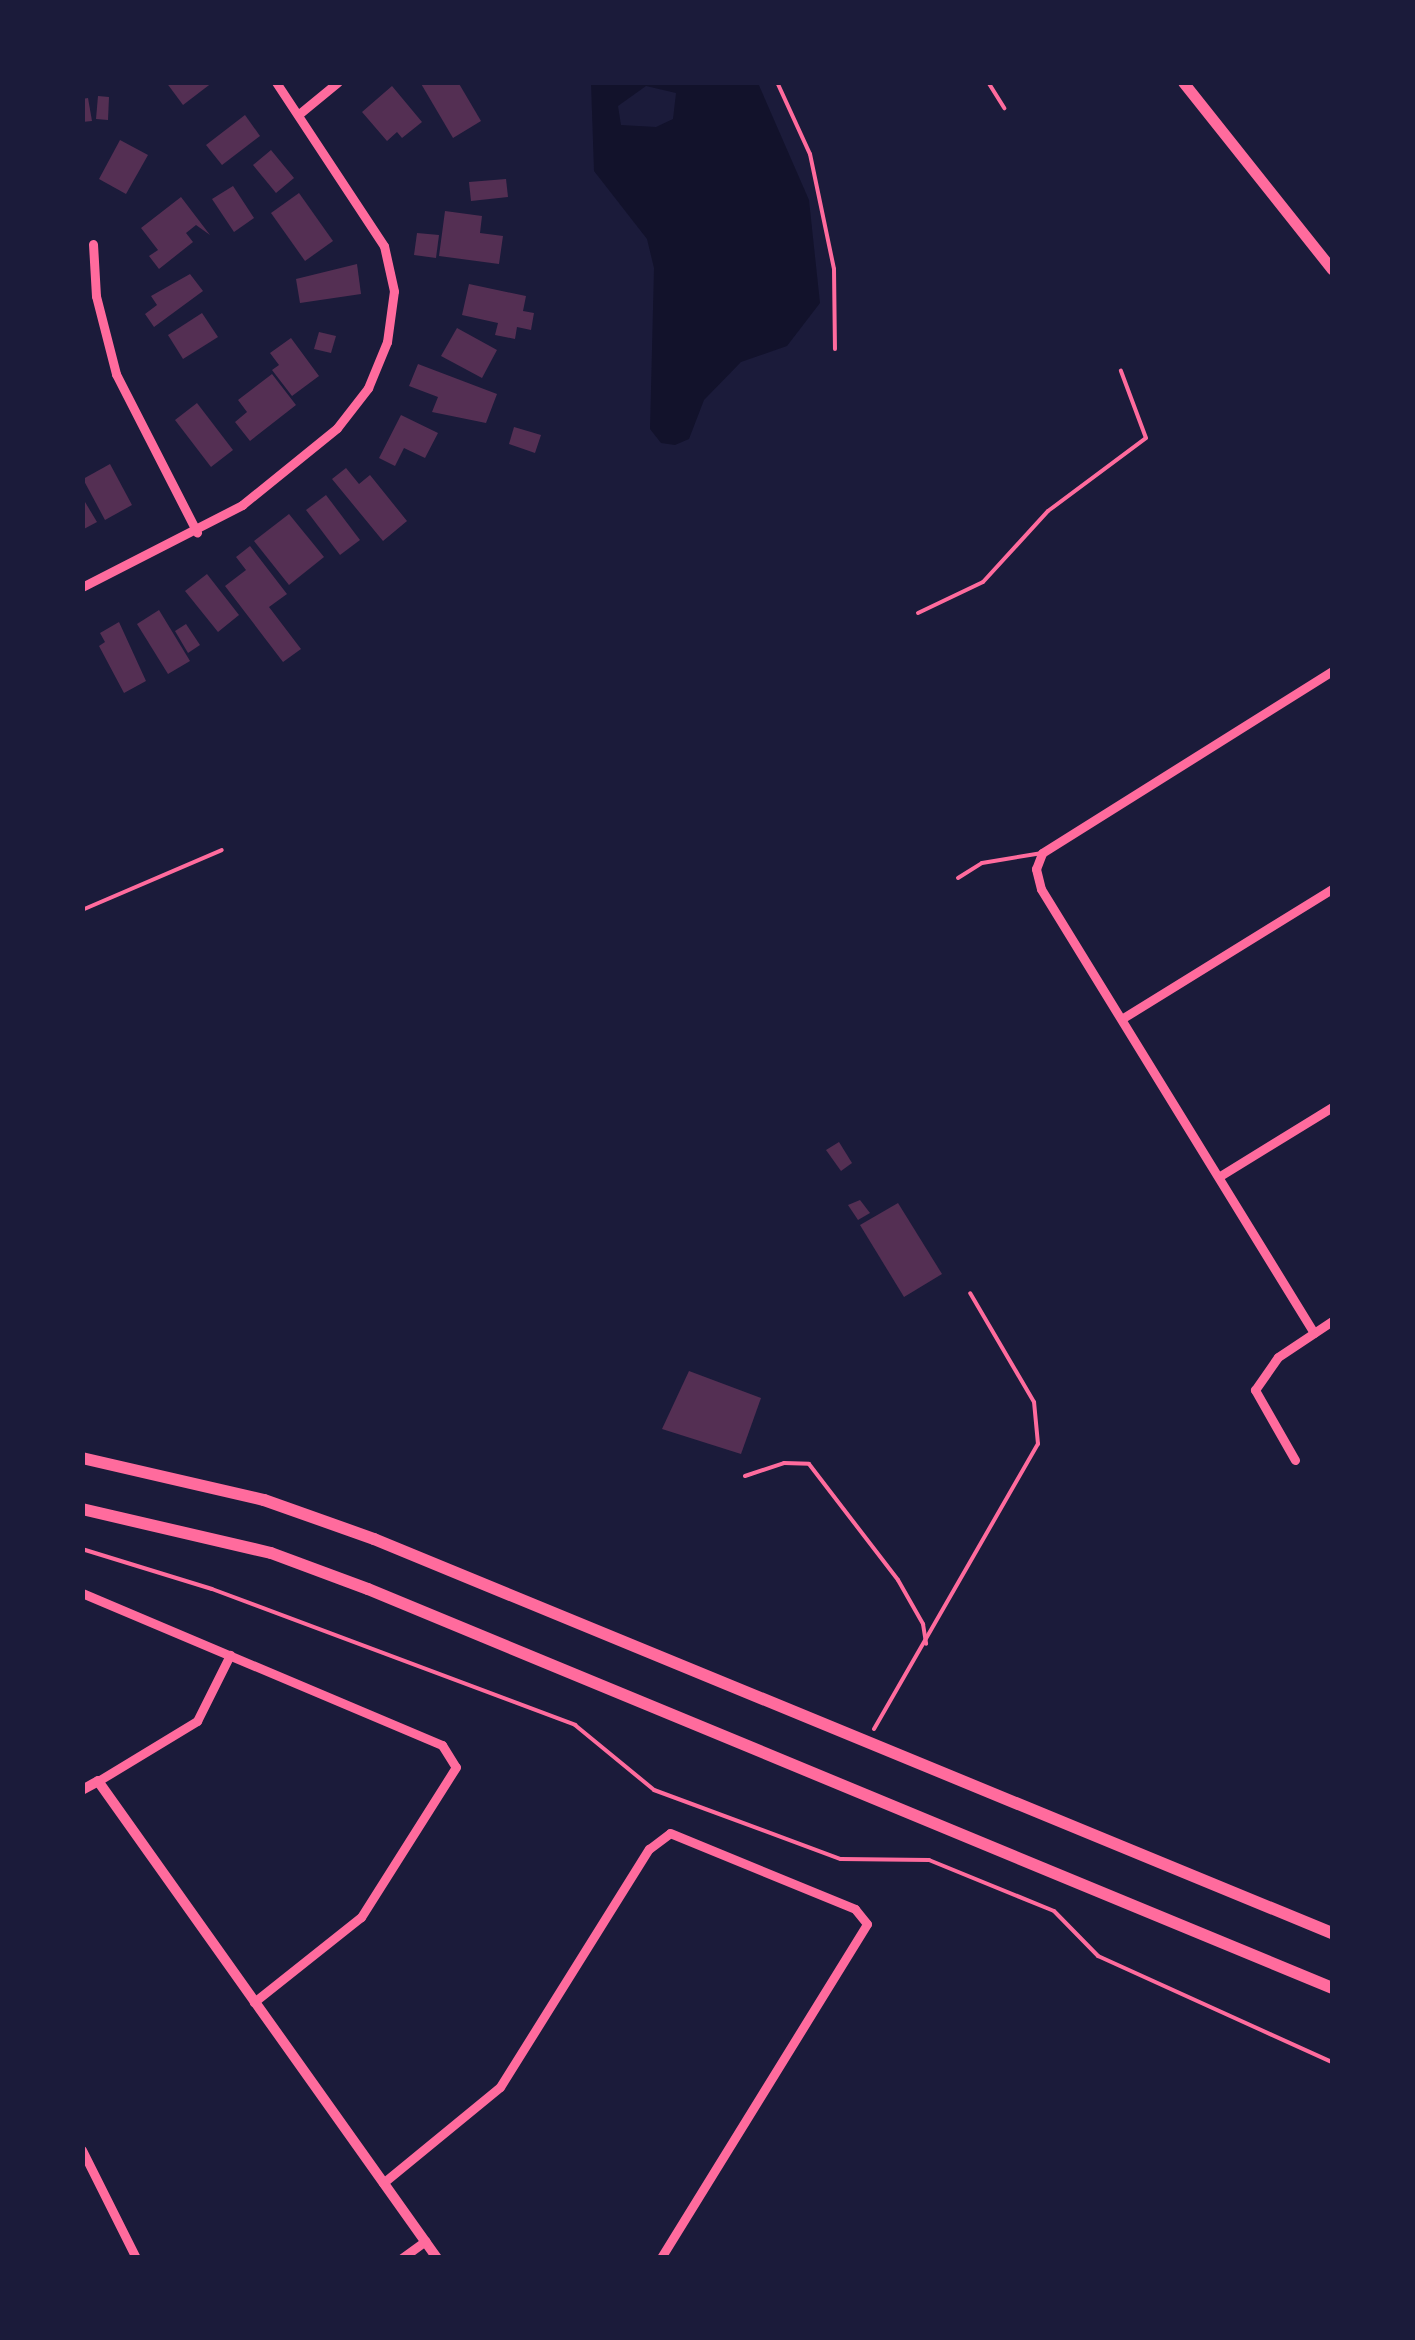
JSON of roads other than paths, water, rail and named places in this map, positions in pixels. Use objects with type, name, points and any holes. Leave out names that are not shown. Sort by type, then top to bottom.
[{"type":"main road","points":[[1184,82],[1332,269]]},
{"type":"main road","points":[[82,1458],[264,1500],[355,1532],[1332,1934]]},
{"type":"main road","points":[[82,1508],[271,1553],[368,1589],[1332,1988]]},
{"type":"street","points":[[82,587],[197,532],[242,505],[337,428],[368,388],[387,342],[394,292],[384,246],[276,82]]},
{"type":"street","points":[[299,114],[338,82]]},
{"type":"street","points":[[92,244],[96,296],[116,374],[197,532]]},
{"type":"street","points":[[1314,1333],[1041,889],[1036,869],[1042,853],[1332,671]]},
{"type":"street","points":[[1123,1018],[1332,889]]},
{"type":"street","points":[[1220,1176],[1332,1106]]},
{"type":"street","points":[[1295,1460],[1255,1390],[1278,1357],[1332,1322]]},
{"type":"street","points":[[82,1594],[442,1745],[456,1767],[361,1917],[254,2002]]},
{"type":"street","points":[[82,1790],[198,1721],[230,1655]]},
{"type":"street","points":[[98,1781],[437,2258]]},
{"type":"street","points":[[384,2183],[500,2087],[648,1849],[670,1832],[855,1909],[868,1924],[660,2258]]},
{"type":"street","points":[[82,2150],[136,2258]]},
{"type":"street","points":[[402,2258],[425,2241]]},
{"type":"lane","points":[[958,878],[982,862],[1042,853]]}]
